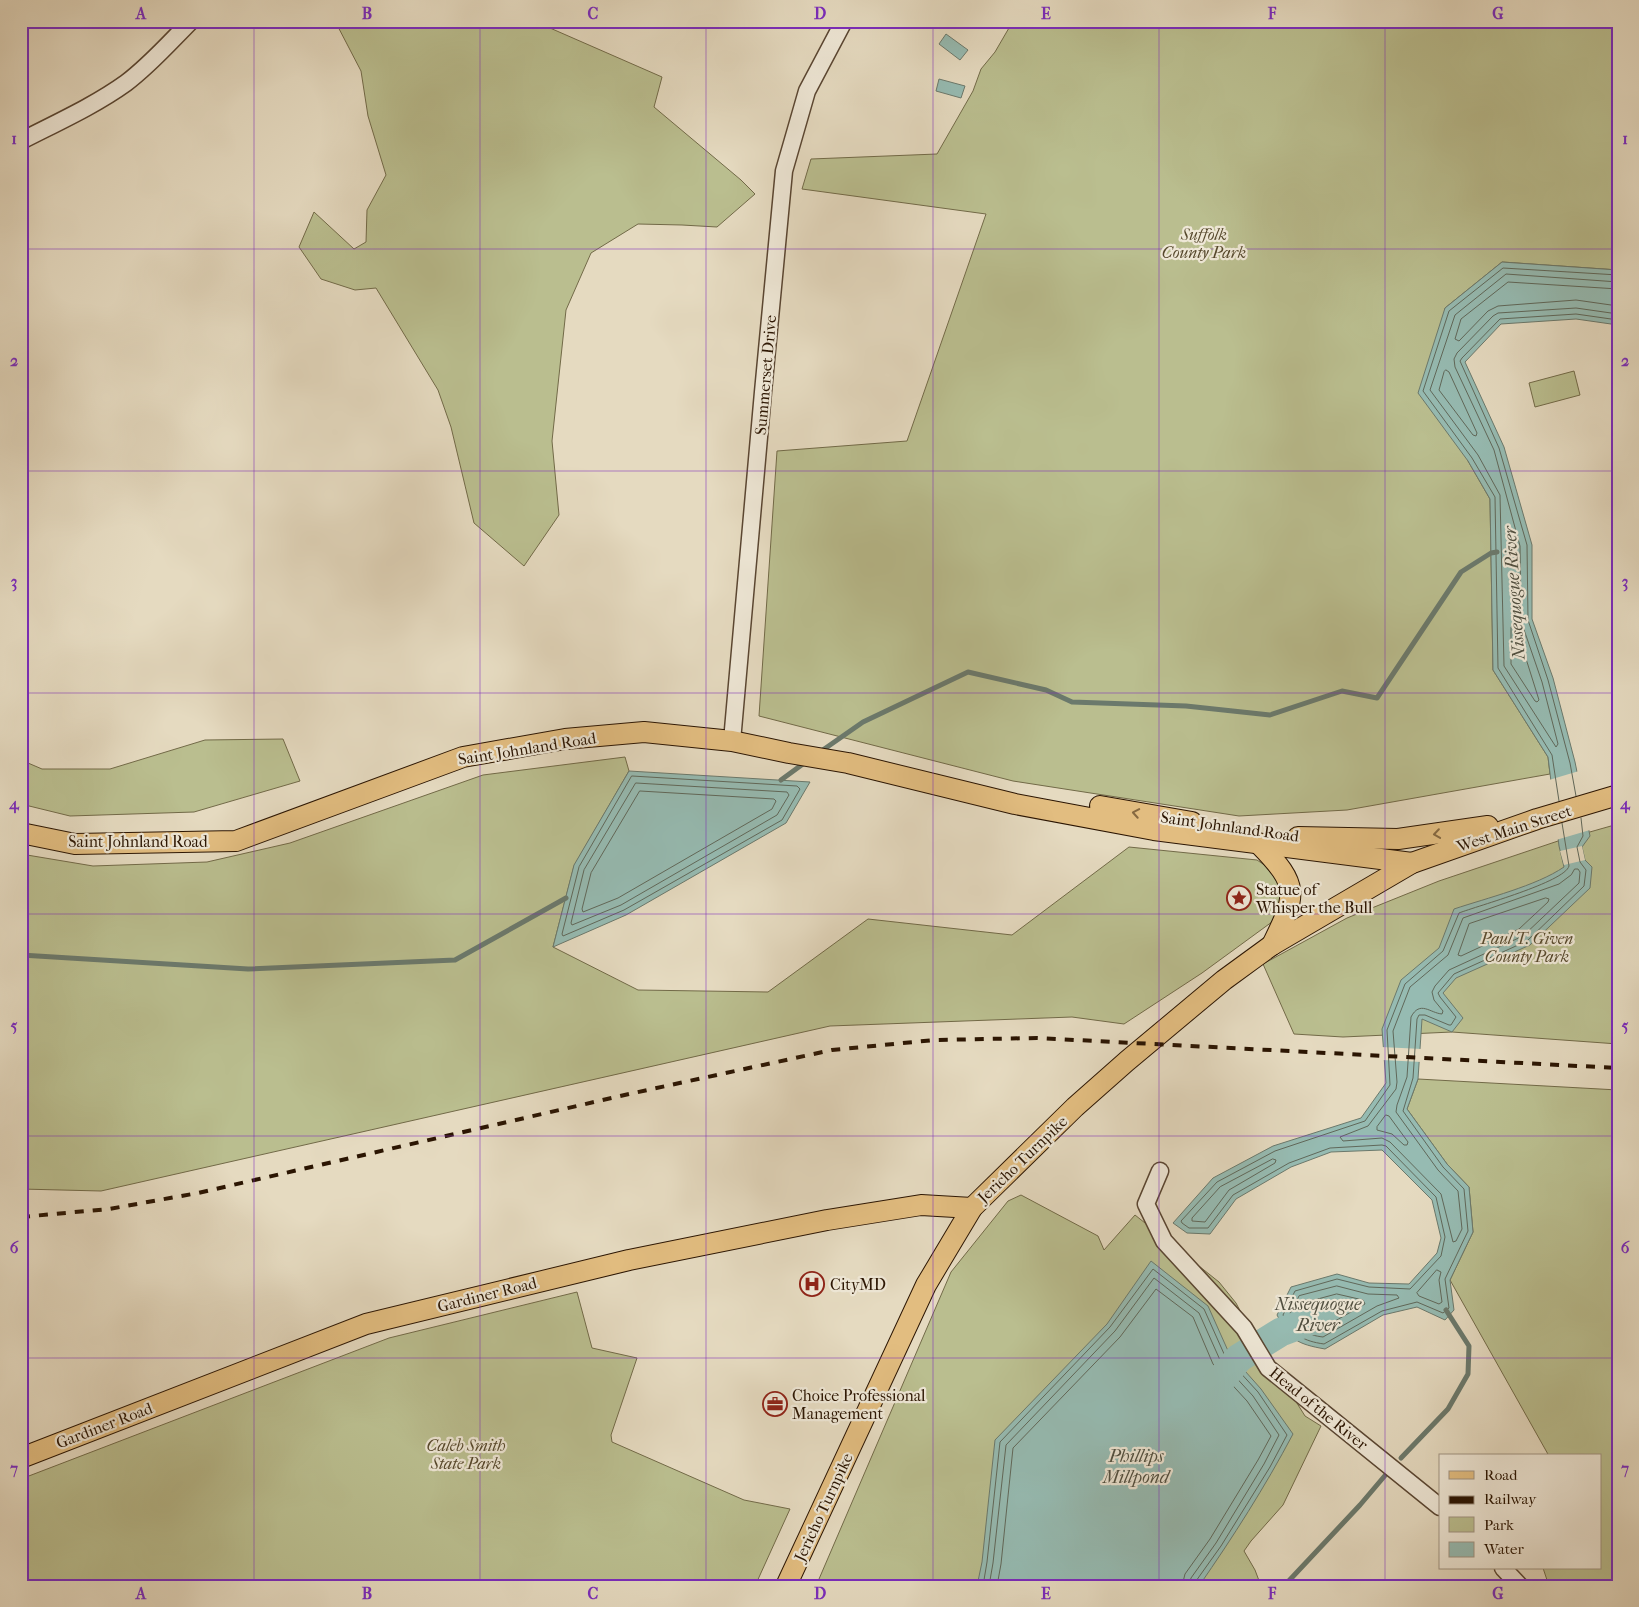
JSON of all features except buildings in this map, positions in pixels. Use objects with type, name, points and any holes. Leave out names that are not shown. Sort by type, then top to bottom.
[{"type":"main road","name":"Saint Johnland Road","points":[[21,833],[75,844],[236,841],[463,757],[565,739],[644,732],[732,741],[789,754],[848,763],[1015,804],[1154,830],[1412,863]]},
{"type":"main road","name":"Saint Johnland Road","points":[[924,782],[1056,799],[1285,837],[1398,839],[1537,819]]},
{"type":"main road","name":"West Main Street","points":[[1412,863],[1537,819],[1614,797]]},
{"type":"main road","points":[[1340,838],[1349,842],[1360,856],[1362,866],[1361,881],[1352,898]]},
{"type":"main road","points":[[1259,844],[1289,880],[1290,899],[1286,916],[1272,945]]},
{"type":"main road","name":"Jericho Turnpike","points":[[786,1586],[926,1285],[972,1208],[1008,1171],[1126,1061],[1224,980],[1272,945],[1412,863]]},
{"type":"main road","name":"Gardiner Road","points":[[21,1458],[366,1324],[629,1260],[827,1220],[921,1205],[972,1208]]},
{"type":"street","points":[[21,141],[126,83],[191,21]]},
{"type":"street","name":"Summerset Drive","points":[[732,741],[784,171],[807,91],[844,21]]},
{"type":"street","name":"Head of the River","points":[[1160,1171],[1146,1204],[1164,1241],[1244,1328],[1268,1368],[1439,1506]]},
{"type":"street","points":[[1505,1570],[1518,1584]]},
{"type":"green space","points":[[335,21],[534,21],[662,77],[654,107],[755,194],[717,227],[638,224],[591,253],[566,310],[552,441],[559,515],[524,566],[474,523],[451,427],[438,390],[376,288],[355,290],[321,279],[299,247],[314,212],[354,249],[366,242],[367,210],[386,175],[368,116],[361,71]]},
{"type":"green space","name":"Suffolk County Park","points":[[1013,21],[1618,21],[1618,270],[1502,262],[1445,308],[1468,461],[1490,499],[1493,670],[1548,757],[1550,774],[1347,810],[1239,816],[1013,781],[759,716],[777,451],[907,441],[986,214],[802,189],[811,159],[937,154],[973,91],[981,69],[995,52]]},
{"type":"green space","points":[[1574,371],[1580,395],[1535,407],[1529,383]]},
{"type":"green space","points":[[283,739],[300,781],[194,812],[70,816],[21,804],[21,760],[42,769],[110,769],[205,740]]},
{"type":"green space","points":[[625,757],[629,771],[574,866],[553,947],[638,990],[768,992],[868,919],[1012,935],[1129,847],[1257,860],[1278,874],[1286,897],[1276,919],[1202,973],[1124,1024],[1072,1017],[830,1026],[101,1191],[21,1189],[21,854],[93,866],[207,862],[290,843],[483,775]]},
{"type":"green space","name":"Paul T. Given County Park","points":[[1618,824],[1618,1044],[1452,1032],[1343,1037],[1294,1034],[1263,964],[1347,918],[1439,881],[1558,841]]},
{"type":"green space","points":[[1418,1079],[1618,1090],[1618,1586],[1549,1586],[1544,1570],[1602,1570],[1602,1454],[1548,1454],[1450,1280],[1473,1232],[1469,1187],[1447,1164],[1407,1109]]},
{"type":"green space","points":[[1021,1195],[1098,1236],[1104,1250],[1135,1215],[1219,1282],[1236,1303],[1268,1364],[1305,1416],[1321,1426],[1283,1505],[1244,1551],[1255,1570],[1261,1586],[816,1586],[951,1272],[1008,1201]]},
{"type":"green space","name":"Caleb Smith State Park","points":[[577,1292],[592,1348],[637,1358],[611,1435],[612,1442],[744,1500],[790,1509],[755,1586],[21,1586],[21,1479],[389,1338]]},
{"type":"water","points":[[946,34],[968,50],[960,60],[939,44]]},
{"type":"water","points":[[939,79],[965,86],[961,98],[936,91]]},
{"type":"water","name":"Nissequogue River","points":[[1502,262],[1618,270],[1618,325],[1576,319],[1501,324],[1465,362],[1504,447],[1532,545],[1532,619],[1553,678],[1575,762],[1590,836],[1582,847],[1585,860],[1592,867],[1590,888],[1530,945],[1456,978],[1443,993],[1463,1018],[1452,1032],[1422,1019],[1418,1079],[1407,1109],[1447,1164],[1469,1187],[1473,1232],[1450,1280],[1454,1310],[1445,1320],[1417,1307],[1383,1315],[1325,1349],[1295,1340],[1277,1315],[1291,1287],[1337,1274],[1369,1283],[1409,1284],[1437,1253],[1441,1238],[1432,1200],[1382,1150],[1331,1152],[1291,1167],[1236,1199],[1210,1234],[1187,1233],[1173,1223],[1213,1178],[1273,1146],[1361,1118],[1386,1083],[1382,1029],[1401,980],[1439,948],[1454,909],[1526,886],[1564,867],[1559,846],[1548,757],[1493,670],[1490,499],[1468,461],[1418,393],[1445,308]]},
{"type":"water","points":[[629,771],[810,782],[786,823],[626,915],[553,947],[574,865]]},
{"type":"water","name":"Phillips Millpond","points":[[1151,1261],[1208,1306],[1229,1353],[1261,1389],[1293,1434],[1248,1511],[1199,1586],[977,1586],[982,1562],[995,1440],[1107,1324]]},
{"type":"pier","points":[[1579,771],[1590,830],[1556,840],[1549,780]]},
{"type":"pier","points":[[1582,846],[1585,860],[1564,865],[1560,851]]},
{"type":"pier","points":[[1381,1047],[1422,1049],[1422,1062],[1382,1060]]},
{"type":"waterway","points":[[820,752],[863,722],[968,672],[1046,690],[1072,702],[1186,706],[1270,715],[1342,691],[1377,698],[1461,572],[1491,553],[1497,552]]},
{"type":"waterway","points":[[781,780],[807,761]]},
{"type":"waterway","points":[[21,955],[248,969],[455,960],[566,898]]},
{"type":"waterway","points":[[1401,1458],[1448,1409],[1468,1374],[1469,1346],[1446,1310]]},
{"type":"waterway","name":"Nissequogue River","points":[[1211,1391],[1239,1358],[1281,1332],[1321,1317]]},
{"type":"waterway","points":[[1284,1586],[1360,1505],[1388,1472]]},
{"type":"railway","points":[[21,1217],[109,1209],[198,1193],[629,1094],[832,1050],[934,1040],[1037,1038],[1618,1068]]},
{"type":"place","name":"Statue of Whisper the Bull","points":[[1239,898]]},
{"type":"place","name":"CityMD","points":[[812,1284]]},
{"type":"place","name":"Choice Professional Management","points":[[775,1404]]}]
